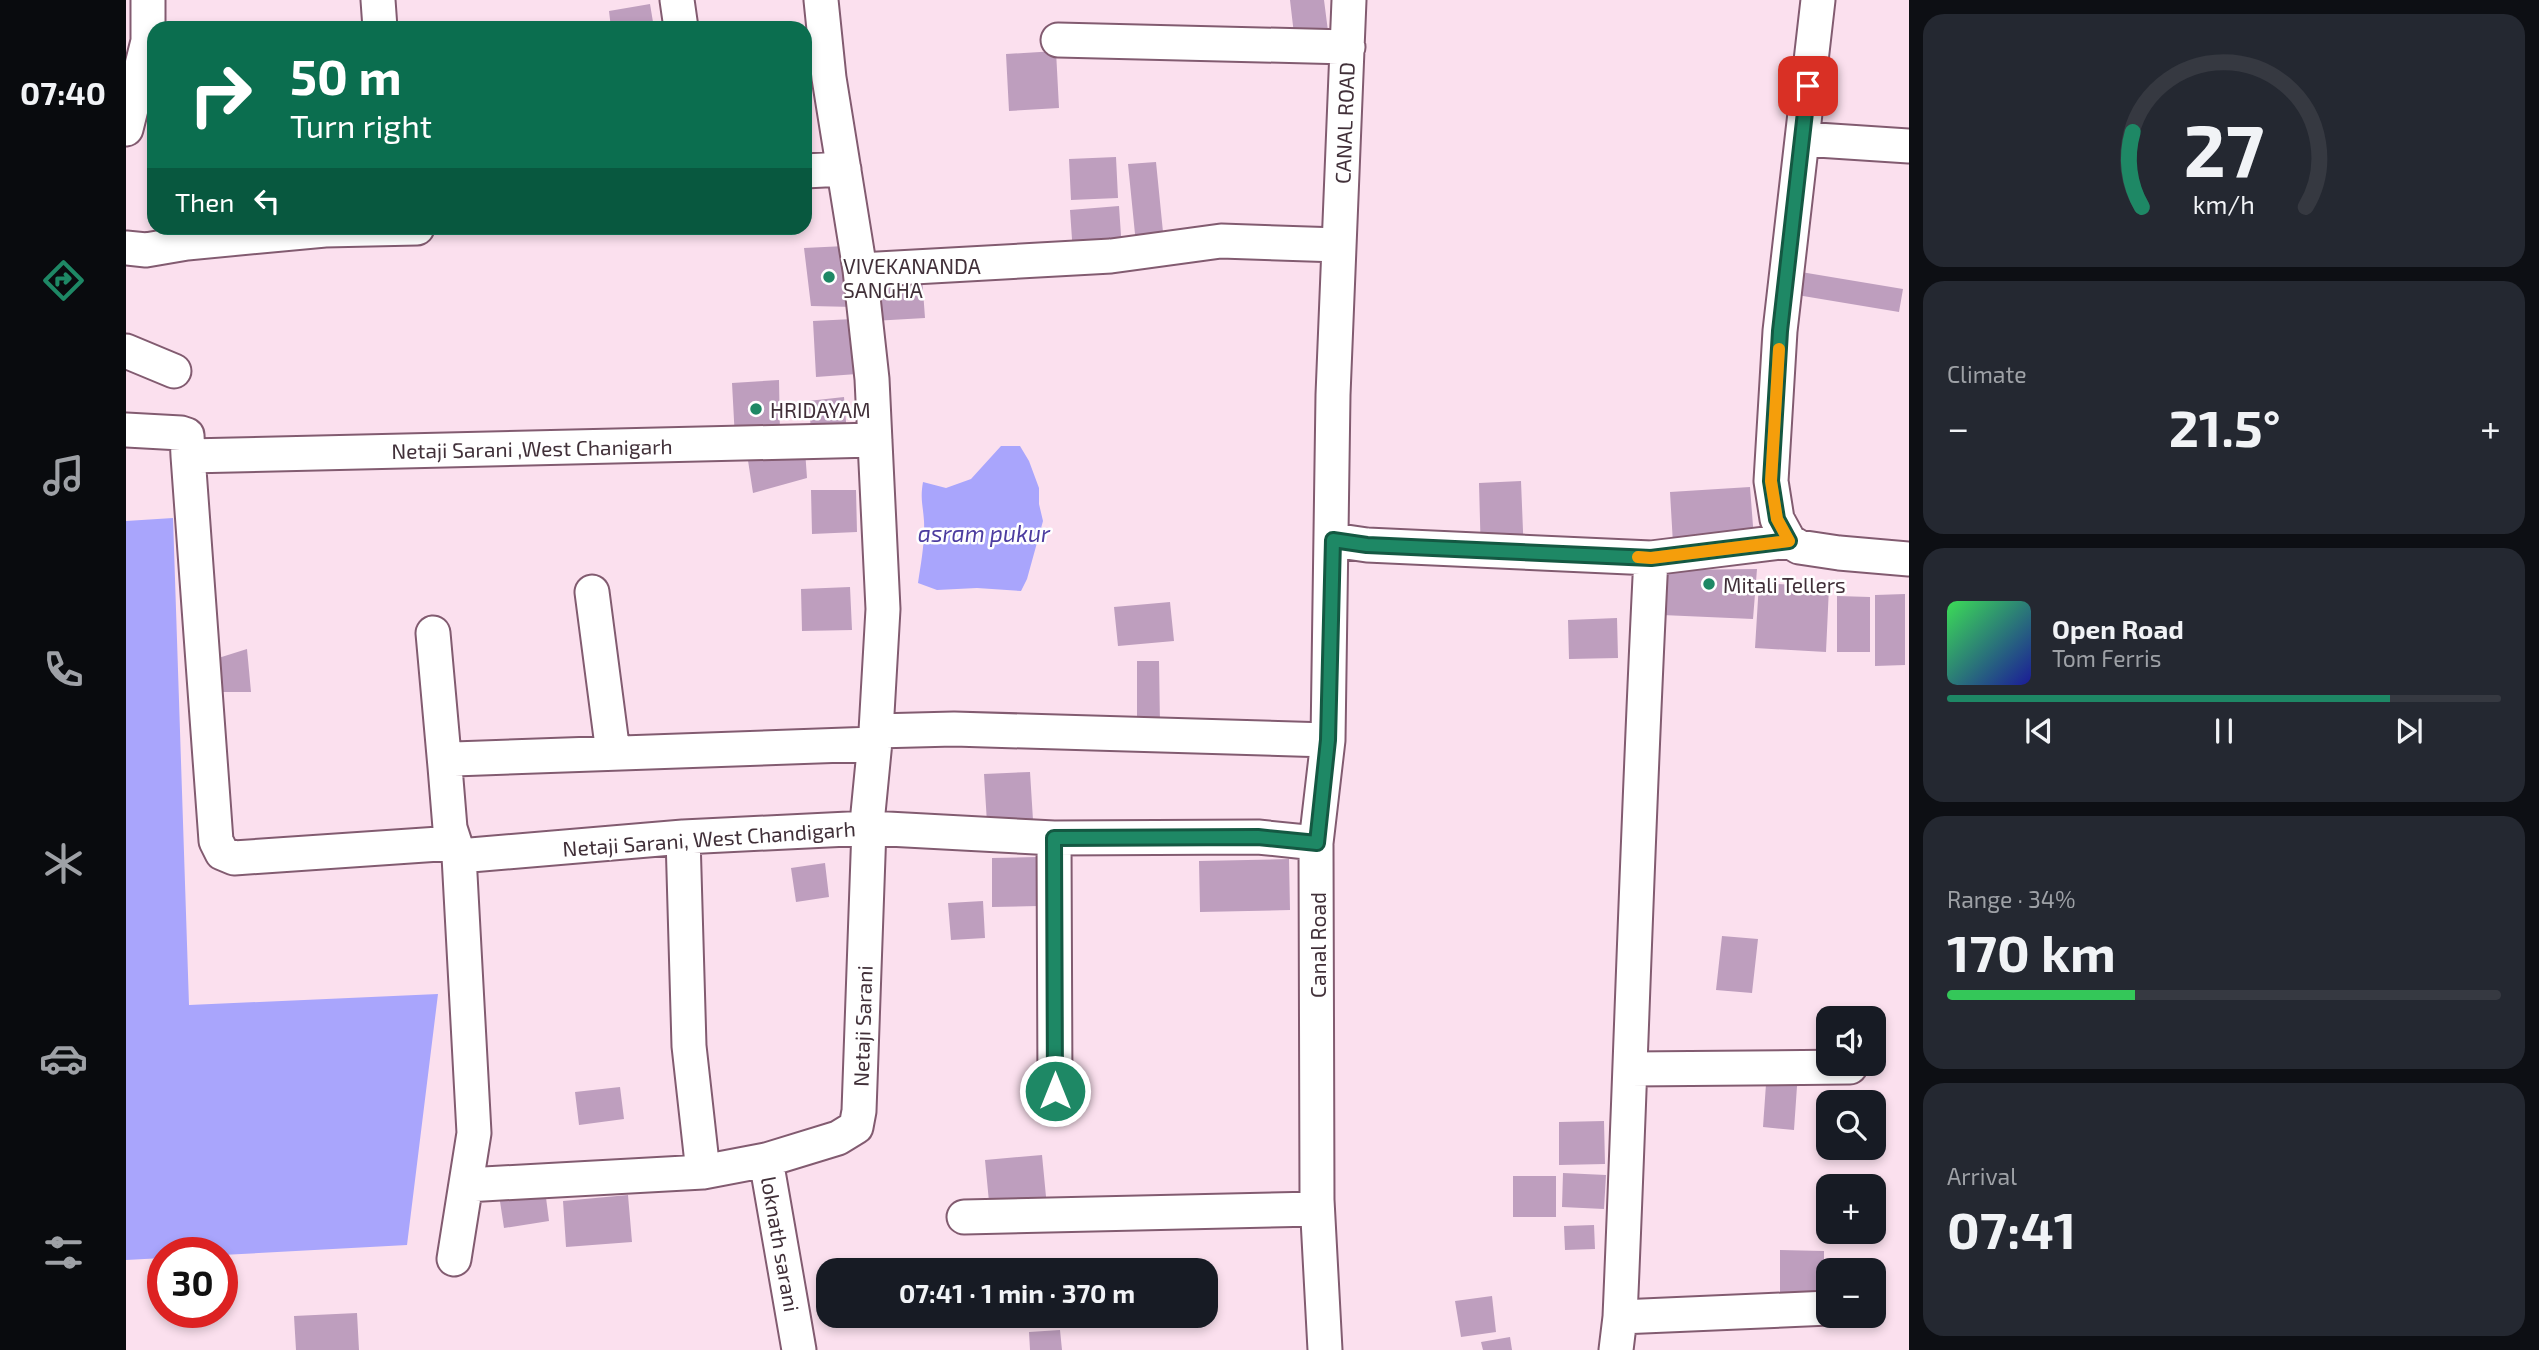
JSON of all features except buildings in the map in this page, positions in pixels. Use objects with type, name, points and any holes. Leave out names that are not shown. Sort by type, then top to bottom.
[{"type":"street","points":[[126,129],[137,41],[148,0]]},
{"type":"street","points":[[378,0],[380,21]]},
{"type":"street","points":[[677,0],[680,21]]},
{"type":"street","name":"Netaji Sarani, West Chandigarh","points":[[188,456],[216,841],[222,853],[234,858],[457,850],[869,828],[867,813],[883,609],[872,379],[860,270],[844,169],[817,81],[821,0]]},
{"type":"street","name":"CANAL ROAD","points":[[1333,540],[1333,395],[1349,0]]},
{"type":"street","points":[[1818,0],[1780,331],[1771,481],[1777,519],[1789,541],[1799,547],[1839,554],[1909,559]]},
{"type":"street","points":[[1058,40],[1348,47]]},
{"type":"street","points":[[1802,139],[1909,146]]},
{"type":"street","points":[[812,171],[844,169]]},
{"type":"street","points":[[126,248],[146,250],[187,243],[273,235]]},
{"type":"street","points":[[860,270],[1111,256],[1221,240],[1339,245]]},
{"type":"street","points":[[126,351],[174,371]]},
{"type":"street","points":[[126,429],[187,435],[188,456]]},
{"type":"street","name":"Netaji Sarani ,West Chanigarh","points":[[188,456],[875,440]]},
{"type":"street","points":[[1333,540],[1367,545],[1651,558],[1789,541]]},
{"type":"street","name":"Canal Road","points":[[1325,1350],[1317,1209],[1317,843],[1328,740],[1333,540]]},
{"type":"street","points":[[1616,1350],[1620,1317],[1631,1069],[1641,745],[1651,558]]},
{"type":"street","points":[[592,592],[614,752]]},
{"type":"street","points":[[433,633],[450,828],[457,850],[474,1133],[454,1259]]},
{"type":"street","points":[[444,767],[447,761],[454,759],[875,737],[954,729],[1328,740]]},
{"type":"street","points":[[869,828],[1054,838],[1258,837],[1317,843]]},
{"type":"street","name":"Netaji Sarani","points":[[766,1160],[838,1138],[856,1127],[859,1111],[869,828]]},
{"type":"street","points":[[683,837],[689,1046],[703,1172]]},
{"type":"street","points":[[1054,838],[1055,1091]]},
{"type":"street","points":[[1631,1069],[1816,1068]]},
{"type":"street","name":"loknath sarani","points":[[466,1185],[703,1172],[766,1160],[799,1350]]},
{"type":"street","points":[[964,1217],[1317,1209]]},
{"type":"street","points":[[1620,1317],[1816,1309]]},
{"type":"water","name":"asram pukur","points":[[1001,446],[1020,446],[1039,488],[1043,521],[1027,579],[1021,591],[977,588],[937,590],[918,583],[924,537],[923,482],[946,488],[971,479]]},
{"type":"water","points":[[173,518],[189,1005],[438,994],[407,1245],[238,1254],[238,1237],[147,1237],[147,1259],[126,1260],[126,521]]},
{"type":"slow traffic","points":[[1638,557],[1651,558],[1789,541],[1777,519],[1771,481],[1779,349]]},
{"type":"place","name":"VIVEKANANDA SANGHA","points":[[829,277]]},
{"type":"place","name":"HRIDAYAM","points":[[756,409]]},
{"type":"place","name":"Mitali Tellers","points":[[1709,584]]},
{"type":"route","points":[[1055,1091],[1054,838],[1258,837],[1317,843],[1328,740],[1333,540],[1367,545],[1651,558],[1789,541],[1777,519],[1771,481],[1780,331],[1808,86]]}]
